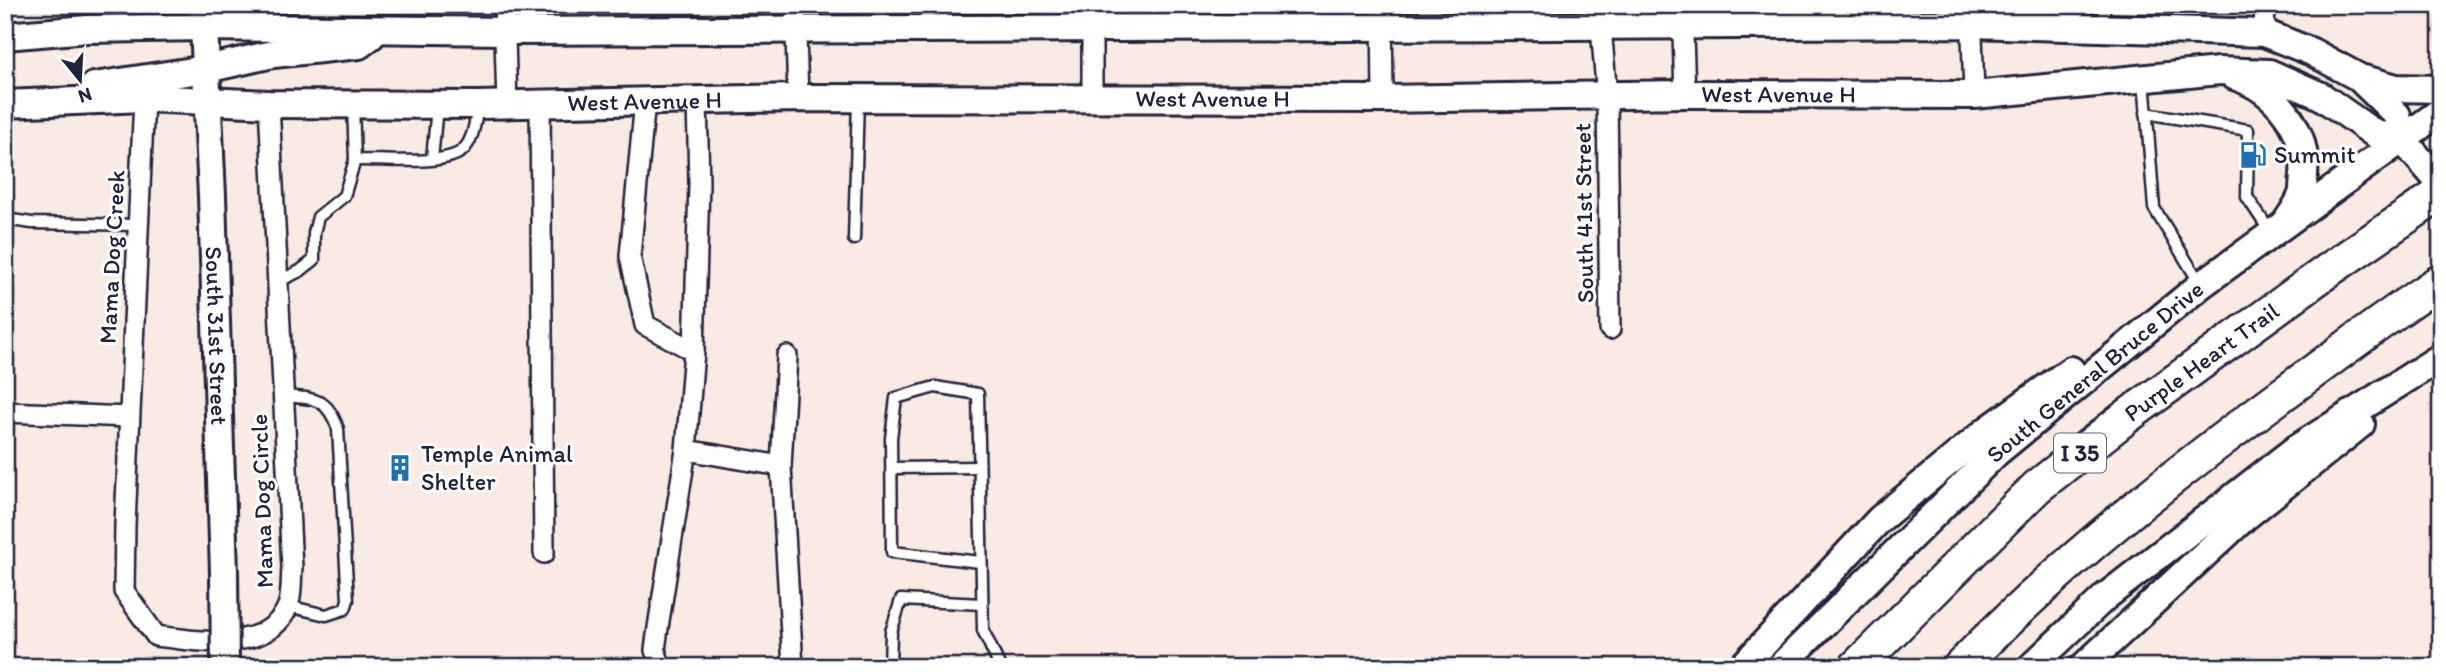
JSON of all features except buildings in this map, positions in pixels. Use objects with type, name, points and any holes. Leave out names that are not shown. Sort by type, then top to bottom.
[{"type":"highway","name":"Purple Heart Trail","points":[[1856,667],[2037,487],[2126,417],[2330,269],[2441,193]]},
{"type":"highway","points":[[1960,667],[2011,614],[2112,525],[2230,433],[2441,281]]},
{"type":"main road","points":[[5,36],[203,16],[381,29],[504,18],[1382,17],[1601,27],[1683,16],[2061,16],[2104,17],[2264,33],[2312,52],[2358,77],[2396,88],[2441,89]]},
{"type":"main road","name":"South 31st Street","points":[[203,16],[224,573],[225,667]]},
{"type":"main road","points":[[15,104],[69,89],[206,69],[273,54],[359,45],[381,29]]},
{"type":"main road","points":[[2219,71],[2251,81],[2278,101],[2297,129],[2305,162],[2302,196],[2279,229]]},
{"type":"main road","name":"West Avenue H","points":[[15,104],[144,99],[269,104],[507,105],[798,98],[1092,100],[1607,97],[1685,94],[1974,96],[2219,71],[2269,73],[2321,96],[2375,134],[2402,139]]},
{"type":"main road","points":[[2358,77],[2397,115],[2402,139],[2441,184]]},
{"type":"main road","name":"South General Bruce Drive","points":[[1780,667],[1996,453],[2202,285],[2441,111]]},
{"type":"main road","points":[[1742,667],[1880,519],[1976,439],[2095,353],[2202,285]]},
{"type":"main road","points":[[2031,667],[2105,597],[2297,448],[2441,358]]},
{"type":"main road","points":[[2082,667],[2245,517],[2441,358]]},
{"type":"street","points":[[2264,5],[2264,33]]},
{"type":"street","points":[[1971,15],[1974,96]]},
{"type":"street","points":[[1683,16],[1685,94]]},
{"type":"street","points":[[796,17],[798,98]]},
{"type":"street","points":[[1092,17],[1092,100]]},
{"type":"street","points":[[1382,17],[1383,99]]},
{"type":"street","points":[[504,18],[507,105]]},
{"type":"street","name":"South 41st Street","points":[[1601,27],[1607,97],[1610,329]]},
{"type":"street","name":"Mama Dog Creek","points":[[130,417],[144,99]]},
{"type":"street","points":[[661,667],[656,650],[659,621],[685,450],[694,351],[699,184],[697,100]]},
{"type":"street","points":[[645,101],[630,256],[645,325],[694,351]]},
{"type":"street","name":"Mama Dog Circle","points":[[130,417],[124,591],[156,636],[212,642],[257,636],[276,622],[288,606],[292,568],[269,104]]},
{"type":"street","points":[[540,104],[544,553]]},
{"type":"street","points":[[787,356],[781,466],[793,667]]},
{"type":"street","points":[[5,412],[130,417]]},
{"type":"street","points":[[685,450],[781,466]]},
{"type":"lane","points":[[2144,79],[2154,208],[2202,285]]},
{"type":"lane","points":[[854,239],[858,98]]},
{"type":"lane","points":[[277,282],[300,271],[314,260],[314,233],[318,217],[344,196],[355,160],[353,104]]},
{"type":"lane","points":[[432,159],[437,104]]},
{"type":"lane","points":[[355,160],[432,159],[454,156],[465,148],[474,130],[478,105]]},
{"type":"lane","points":[[2146,113],[2248,130],[2247,197],[2279,229]]},
{"type":"lane","points":[[5,219],[32,223],[138,225]]},
{"type":"lane","points":[[980,562],[892,552],[891,438],[896,398],[935,387],[978,394],[982,630],[1000,667]]},
{"type":"lane","points":[[283,396],[318,399],[327,405],[338,429],[348,600],[345,609],[326,615],[288,606]]},
{"type":"lane","points":[[893,468],[978,467]]},
{"type":"lane","points":[[890,667],[891,632],[901,600],[982,604]]},
{"type":"place","name":"Summit","points":[[2253,155]]},
{"type":"place","name":"Temple Animal Shelter","points":[[400,468]]}]
